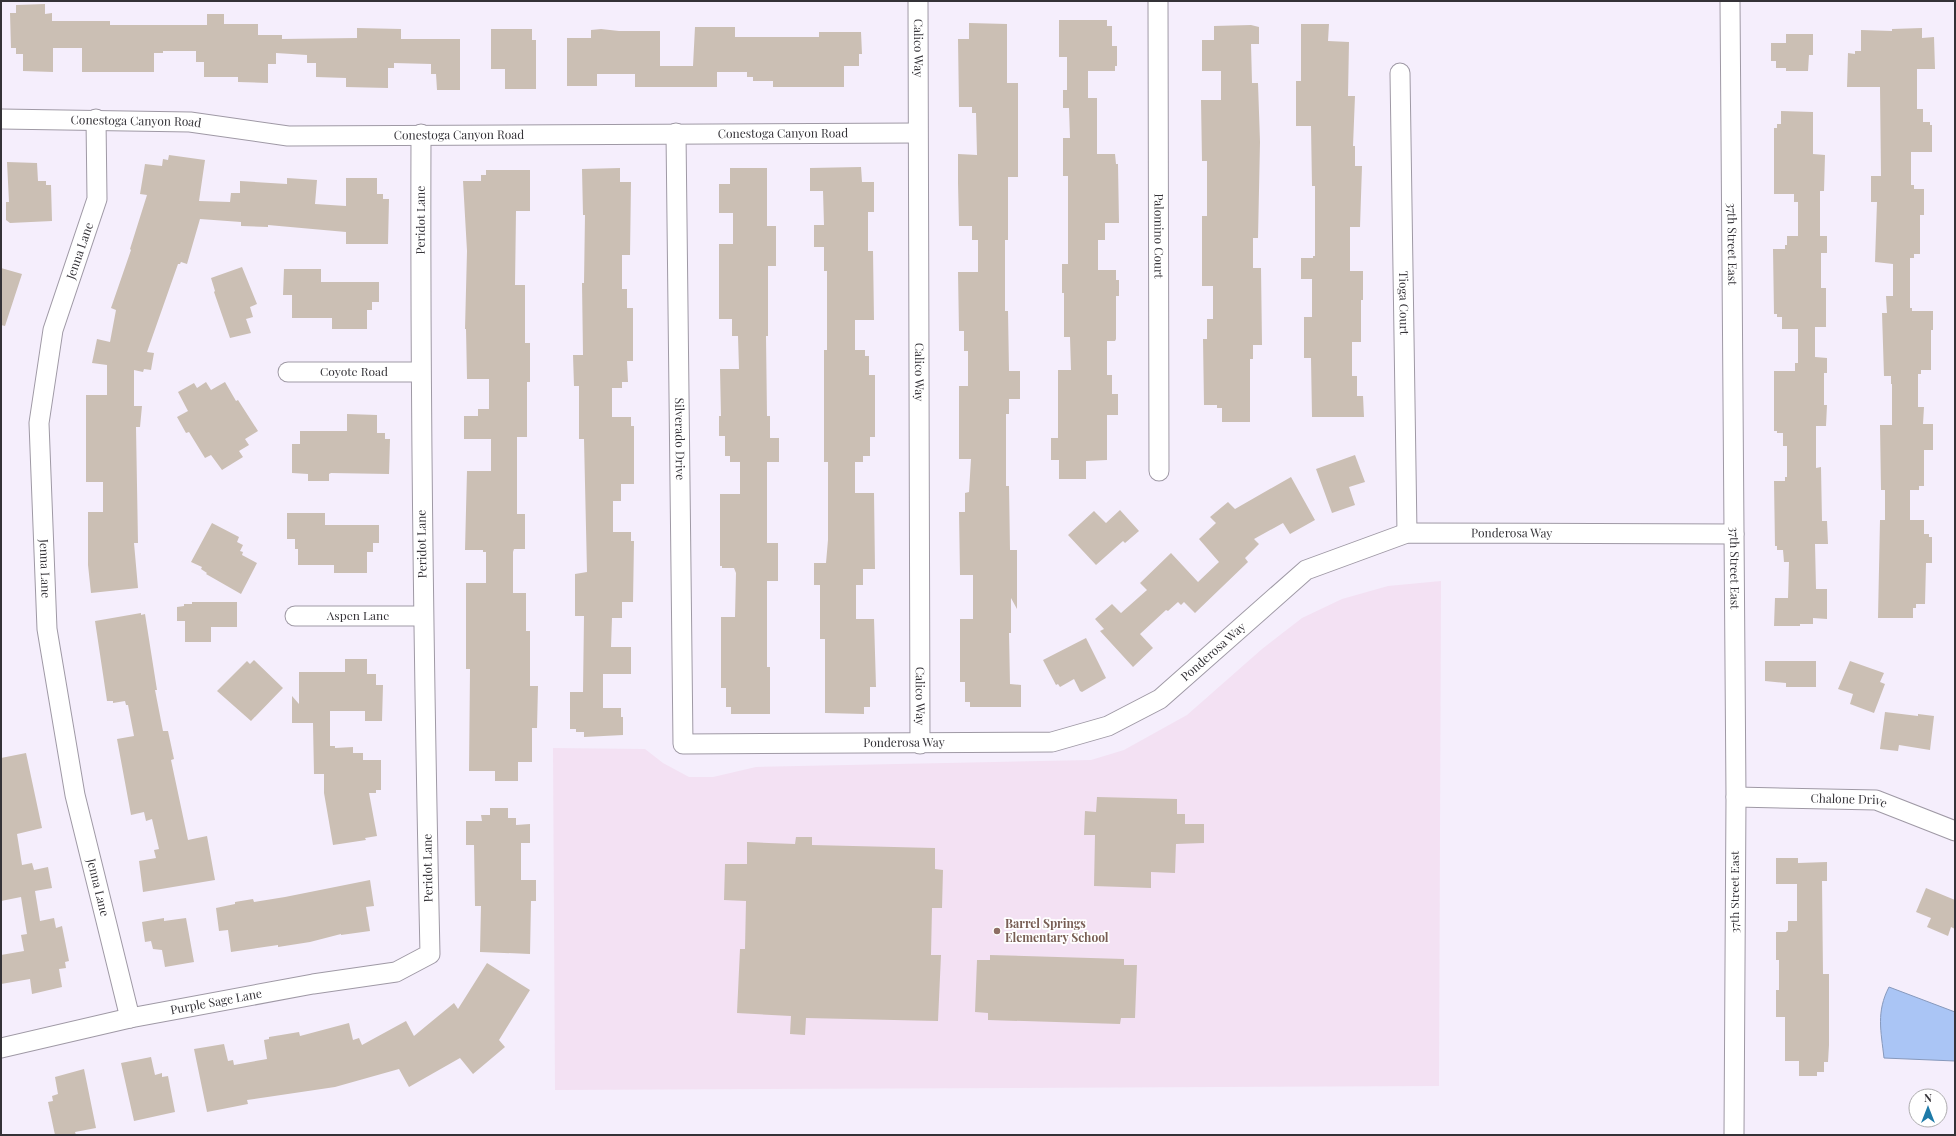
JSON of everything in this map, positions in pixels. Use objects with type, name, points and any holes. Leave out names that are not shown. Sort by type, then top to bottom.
[{"type":"street","name":"Calico Way","points":[[918,1],[917,132],[920,744]]},
{"type":"street","name":"Palomino Court","points":[[1158,1],[1159,471]]},
{"type":"street","name":"37th Street East","points":[[1730,1],[1736,797],[1734,1135]]},
{"type":"street","name":"Tioga Court","points":[[1400,73],[1407,533]]},
{"type":"street","name":"Conestoga Canyon Road","points":[[1,119],[96,119],[190,122],[288,136],[917,132]]},
{"type":"street","name":"Jenna Lane","points":[[96,119],[97,199],[53,330],[39,423],[47,629],[75,795],[130,1018]]},
{"type":"street","name":"Silverado Drive","points":[[676,133],[683,744]]},
{"type":"street","name":"Peridot Lane","points":[[421,134],[420,372],[422,616],[430,954]]},
{"type":"street","name":"Coyote Road","points":[[288,372],[420,372]]},
{"type":"street","name":"Ponderosa Way","points":[[683,744],[920,744],[1052,742],[1108,726],[1160,699],[1306,570],[1407,533],[1734,534]]},
{"type":"street","name":"Aspen Lane","points":[[295,616],[422,616]]},
{"type":"street","name":"Chalone Drive","points":[[1736,797],[1876,800],[1955,831]]},
{"type":"street","name":"Purple Sage Lane","points":[[1,1048],[130,1018],[313,984],[396,972],[430,954]]},
{"type":"shaded area","name":"Barrel Springs Elementary School","points":[[1441,581],[1439,1086],[555,1090],[553,748],[645,749],[663,763],[689,777],[713,777],[756,767],[1091,760],[1124,750],[1187,715],[1262,649],[1302,618],[1342,599],[1388,586]]},
{"type":"water","points":[[1889,987],[1955,1012],[1955,1061],[1884,1058],[1880,1022],[1882,1005]]},
{"type":"building","points":[[45,4],[45,14],[52,13],[52,21],[110,21],[110,25],[207,25],[207,14],[224,14],[224,24],[258,24],[258,35],[282,35],[282,39],[357,38],[357,28],[401,29],[401,39],[460,39],[460,90],[437,90],[436,74],[431,74],[431,64],[394,63],[394,68],[388,68],[388,88],[346,87],[346,78],[316,77],[316,63],[307,63],[307,55],[276,53],[276,64],[268,64],[268,83],[238,82],[238,77],[204,77],[204,62],[196,62],[196,51],[163,51],[163,53],[154,53],[154,72],[82,72],[82,48],[53,48],[53,72],[23,71],[23,54],[16,54],[16,48],[11,48],[10,13],[16,13],[16,5]]},
{"type":"building","points":[[1059,20],[1107,20],[1107,26],[1112,26],[1112,46],[1117,46],[1117,66],[1115,66],[1115,71],[1088,71],[1088,98],[1097,98],[1097,154],[1115,154],[1116,164],[1118,164],[1119,223],[1105,223],[1105,240],[1098,240],[1098,270],[1116,270],[1116,280],[1119,280],[1119,296],[1116,296],[1116,339],[1115,341],[1107,341],[1107,375],[1112,375],[1112,394],[1118,394],[1118,415],[1107,415],[1107,460],[1086,461],[1086,479],[1059,479],[1059,460],[1051,460],[1051,438],[1058,438],[1058,370],[1071,370],[1070,337],[1064,337],[1064,293],[1062,293],[1062,264],[1068,264],[1068,176],[1063,176],[1063,138],[1070,138],[1069,108],[1063,108],[1063,90],[1067,90],[1067,57],[1059,57]]},
{"type":"building","points":[[969,23],[1007,24],[1007,83],[1018,83],[1018,177],[1008,177],[1008,240],[1005,240],[1005,311],[1008,311],[1009,371],[1020,371],[1020,399],[1009,399],[1009,414],[1006,414],[1006,486],[1009,486],[1010,550],[1017,550],[1017,609],[1011,598],[1011,633],[1009,633],[1010,684],[1021,685],[1021,707],[970,707],[970,702],[965,702],[965,682],[960,682],[960,619],[973,619],[973,575],[960,575],[959,512],[965,512],[965,493],[969,492],[971,459],[959,459],[959,386],[968,386],[968,351],[964,351],[964,331],[959,331],[958,272],[978,272],[978,240],[972,240],[972,226],[959,226],[958,154],[977,155],[976,113],[972,113],[972,107],[959,107],[958,39],[969,39]]},
{"type":"building","points":[[1301,24],[1329,24],[1328,41],[1349,42],[1348,96],[1355,96],[1353,146],[1355,146],[1355,166],[1362,166],[1360,227],[1350,227],[1350,271],[1363,271],[1361,342],[1352,342],[1352,376],[1357,376],[1357,396],[1363,396],[1364,417],[1312,417],[1311,358],[1304,358],[1304,317],[1312,317],[1312,279],[1301,279],[1301,258],[1313,258],[1313,256],[1315,256],[1315,186],[1312,186],[1311,126],[1296,126],[1296,81],[1301,81]]},
{"type":"building","points":[[1251,25],[1259,27],[1259,44],[1251,44],[1252,83],[1258,83],[1260,142],[1258,238],[1253,238],[1253,268],[1261,268],[1262,345],[1253,345],[1253,359],[1250,359],[1250,422],[1222,422],[1222,408],[1217,408],[1217,405],[1204,405],[1203,339],[1207,339],[1207,319],[1213,319],[1213,286],[1202,286],[1202,216],[1207,216],[1207,161],[1202,161],[1201,100],[1221,100],[1221,71],[1202,71],[1202,40],[1214,40],[1214,26]]},
{"type":"building","points":[[695,27],[735,27],[735,37],[819,37],[819,32],[861,32],[862,54],[859,54],[859,66],[844,66],[844,87],[773,87],[773,81],[753,81],[753,77],[747,77],[747,72],[717,72],[717,87],[635,87],[635,74],[597,74],[597,86],[567,86],[567,38],[591,38],[591,30],[601,29],[619,31],[660,31],[660,66],[693,66]]},
{"type":"building","points":[[1922,28],[1922,38],[1934,37],[1935,69],[1917,69],[1917,109],[1923,109],[1923,122],[1930,122],[1930,125],[1932,125],[1932,152],[1911,152],[1911,185],[1914,185],[1914,189],[1924,189],[1924,215],[1920,215],[1920,254],[1914,254],[1914,258],[1910,258],[1910,308],[1912,308],[1912,311],[1933,311],[1933,330],[1931,330],[1931,370],[1921,370],[1921,374],[1918,374],[1918,407],[1924,407],[1923,424],[1933,424],[1933,450],[1924,450],[1924,486],[1919,486],[1919,490],[1910,490],[1910,520],[1924,520],[1924,534],[1929,534],[1929,537],[1932,537],[1932,563],[1926,563],[1925,604],[1916,604],[1916,608],[1913,608],[1913,618],[1878,618],[1880,520],[1885,520],[1885,490],[1881,490],[1880,425],[1892,425],[1892,384],[1891,376],[1884,376],[1882,313],[1887,313],[1886,296],[1893,296],[1893,264],[1875,262],[1877,202],[1871,202],[1871,176],[1881,176],[1880,87],[1847,87],[1848,53],[1855,54],[1855,51],[1861,51],[1861,30],[1892,31],[1892,29]]},
{"type":"building","points":[[491,29],[532,29],[532,40],[536,40],[536,89],[505,89],[505,69],[491,69]]},
{"type":"building","points":[[1786,34],[1813,34],[1813,55],[1809,55],[1808,71],[1786,71],[1786,68],[1776,68],[1776,61],[1771,61],[1771,43],[1786,43]]},
{"type":"building","points":[[1781,111],[1813,112],[1813,154],[1825,155],[1824,191],[1820,191],[1820,236],[1827,236],[1827,253],[1821,253],[1821,288],[1826,288],[1826,327],[1815,327],[1815,357],[1827,358],[1827,373],[1824,373],[1824,405],[1827,405],[1826,426],[1816,426],[1816,468],[1821,467],[1822,521],[1827,521],[1828,544],[1815,544],[1816,589],[1827,589],[1827,619],[1813,618],[1813,624],[1800,624],[1800,626],[1774,626],[1775,598],[1788,598],[1789,562],[1784,562],[1783,550],[1777,550],[1777,546],[1775,546],[1774,481],[1785,481],[1785,477],[1787,477],[1787,446],[1783,446],[1783,433],[1777,433],[1777,431],[1774,431],[1774,371],[1795,371],[1795,363],[1798,363],[1798,329],[1782,329],[1782,317],[1777,317],[1777,314],[1774,314],[1773,249],[1785,249],[1785,245],[1787,245],[1787,236],[1798,236],[1798,202],[1794,202],[1794,194],[1774,194],[1774,128],[1777,128],[1777,124],[1781,124]]},
{"type":"building","points":[[169,155],[205,160],[199,201],[230,202],[231,193],[240,193],[240,181],[287,184],[287,178],[317,180],[315,204],[346,206],[346,178],[377,178],[377,194],[383,194],[383,199],[389,199],[388,244],[346,244],[346,232],[268,225],[268,227],[241,226],[241,222],[200,219],[187,264],[181,262],[178,264],[147,352],[154,353],[151,370],[144,369],[143,372],[134,370],[134,406],[142,406],[140,427],[136,427],[138,543],[134,543],[138,588],[91,593],[88,565],[88,512],[103,512],[103,482],[86,482],[86,395],[107,395],[107,365],[92,363],[97,339],[110,342],[116,310],[111,308],[131,250],[130,249],[147,195],[140,194],[145,164],[162,166],[163,159],[168,160]]},
{"type":"building","points":[[7,162],[37,163],[38,181],[46,181],[46,185],[51,185],[52,221],[10,223],[6,220],[6,202],[9,202]]},
{"type":"building","points":[[861,167],[862,182],[874,182],[874,212],[868,212],[868,251],[873,251],[874,320],[855,320],[855,350],[865,350],[865,356],[869,356],[869,375],[875,375],[875,437],[870,437],[870,456],[863,456],[863,462],[855,462],[855,493],[874,493],[875,569],[863,569],[863,585],[856,585],[856,619],[874,619],[876,687],[870,687],[870,707],[864,707],[864,714],[825,713],[825,639],[820,639],[820,585],[814,585],[814,563],[826,563],[828,540],[828,462],[824,462],[824,350],[827,350],[827,271],[824,271],[824,247],[814,247],[814,225],[824,225],[823,191],[810,191],[810,168]]},
{"type":"building","points":[[620,168],[620,182],[631,182],[630,255],[622,255],[622,289],[627,289],[627,308],[633,308],[633,361],[627,361],[628,382],[622,382],[622,388],[612,388],[612,417],[631,417],[631,426],[634,426],[634,484],[621,484],[621,501],[613,501],[613,532],[631,532],[631,541],[634,541],[633,602],[622,602],[622,618],[612,618],[611,647],[631,647],[631,674],[603,674],[603,708],[621,708],[621,717],[623,717],[623,735],[584,737],[584,732],[576,732],[576,729],[570,729],[570,692],[583,692],[584,616],[575,616],[575,574],[587,572],[584,439],[579,439],[579,386],[574,386],[573,355],[583,355],[582,283],[584,283],[585,215],[583,215],[582,169]]},
{"type":"building","points":[[730,168],[767,168],[767,226],[776,226],[776,266],[768,266],[768,336],[766,336],[767,416],[770,416],[770,438],[779,438],[779,462],[767,462],[767,543],[778,543],[778,581],[767,581],[767,667],[770,667],[770,714],[731,714],[731,707],[726,707],[726,688],[721,688],[721,617],[735,617],[736,573],[734,568],[722,568],[722,566],[720,566],[720,494],[740,494],[740,462],[730,462],[730,456],[725,456],[725,436],[719,436],[719,416],[721,416],[720,369],[739,369],[738,336],[732,336],[732,319],[719,319],[719,244],[733,244],[733,213],[719,213],[719,184],[730,184]]},
{"type":"building","points":[[486,170],[530,170],[530,211],[516,211],[515,285],[525,285],[525,343],[530,343],[530,382],[527,382],[527,437],[517,437],[517,514],[525,514],[525,549],[514,549],[513,552],[513,593],[526,593],[526,631],[530,631],[530,686],[538,686],[537,728],[532,728],[532,762],[518,762],[518,781],[495,781],[495,771],[469,771],[470,669],[466,669],[466,583],[486,583],[486,552],[483,552],[483,550],[465,550],[467,471],[491,471],[491,439],[464,439],[464,416],[478,416],[478,409],[489,409],[489,379],[467,379],[465,329],[467,251],[463,181],[481,181],[481,175],[486,175]]},
{"type":"building","points":[[242,267],[257,304],[250,307],[253,317],[246,319],[251,333],[230,338],[214,292],[211,278]]},
{"type":"building","points":[[1,268],[22,274],[5,326],[1,325]]},
{"type":"building","points":[[284,269],[321,269],[321,282],[379,282],[379,302],[372,302],[372,310],[367,310],[367,329],[332,329],[332,318],[292,318],[292,295],[283,295]]},
{"type":"building","points":[[206,382],[211,390],[225,382],[236,401],[238,400],[258,431],[245,439],[249,445],[239,451],[243,457],[222,470],[211,455],[205,458],[189,432],[186,433],[177,417],[188,411],[178,392],[194,383],[197,388]]},
{"type":"building","points":[[347,414],[377,415],[377,433],[385,433],[385,439],[390,439],[389,474],[331,473],[329,474],[329,481],[308,481],[308,474],[292,473],[292,444],[300,444],[300,431],[347,431]]},
{"type":"building","points":[[1355,455],[1365,482],[1349,487],[1355,505],[1332,513],[1316,469]]},
{"type":"building","points":[[1291,477],[1315,520],[1290,534],[1283,523],[1254,539],[1259,544],[1245,558],[1248,562],[1195,613],[1184,602],[1181,605],[1178,602],[1168,611],[1166,610],[1140,634],[1153,648],[1133,667],[1100,631],[1104,629],[1095,619],[1112,604],[1121,613],[1147,590],[1140,583],[1171,553],[1198,582],[1219,562],[1199,539],[1216,523],[1210,517],[1228,502],[1235,509]]},
{"type":"building","points":[[1120,510],[1139,531],[1125,543],[1123,541],[1096,565],[1068,535],[1094,511],[1106,523]]},
{"type":"building","points":[[287,513],[325,513],[325,525],[379,525],[379,543],[373,543],[373,552],[367,552],[367,573],[334,573],[334,565],[298,565],[298,549],[295,549],[295,539],[287,539]]},
{"type":"building","points":[[212,523],[239,537],[237,542],[243,545],[240,551],[243,552],[242,555],[257,563],[241,594],[206,574],[207,573],[201,569],[202,567],[191,562]]},
{"type":"building","points":[[192,602],[237,602],[237,627],[211,627],[211,642],[185,642],[185,621],[177,621],[177,607],[184,606],[184,604],[192,604]]},
{"type":"building","points":[[141,613],[141,615],[145,614],[157,690],[155,690],[163,731],[168,731],[174,759],[171,760],[188,840],[207,836],[215,880],[143,892],[139,861],[156,858],[154,850],[159,849],[152,819],[146,821],[144,812],[131,815],[117,739],[134,736],[128,705],[126,705],[125,701],[113,703],[113,701],[107,701],[95,621]]},
{"type":"building","points":[[1086,638],[1106,678],[1082,692],[1074,679],[1060,687],[1058,684],[1056,685],[1043,660]]},
{"type":"building","points":[[345,659],[367,659],[367,674],[376,674],[376,685],[383,685],[382,721],[365,721],[365,711],[330,711],[330,746],[335,746],[335,748],[353,747],[353,753],[363,753],[363,760],[381,760],[381,790],[376,790],[376,793],[369,793],[377,836],[365,838],[366,840],[333,845],[324,793],[324,774],[314,774],[313,723],[292,723],[292,696],[299,704],[299,672],[345,672]]},
{"type":"building","points":[[254,660],[283,688],[251,721],[217,691],[247,661],[250,664]]},
{"type":"building","points":[[1765,661],[1816,661],[1816,687],[1786,687],[1786,683],[1765,681]]},
{"type":"building","points":[[1850,661],[1884,673],[1880,682],[1885,684],[1874,713],[1850,704],[1853,694],[1838,689]]},
{"type":"building","points":[[1885,712],[1918,716],[1918,714],[1934,716],[1930,750],[1899,745],[1898,751],[1880,749]]},
{"type":"building","points":[[26,753],[42,828],[17,834],[22,865],[32,863],[34,870],[48,867],[52,888],[35,891],[40,921],[54,918],[56,928],[62,926],[69,961],[65,962],[66,968],[59,969],[62,987],[32,994],[30,979],[1,984],[1,955],[24,951],[21,935],[27,934],[21,897],[1,901],[1,758]]},
{"type":"building","points":[[1097,797],[1177,799],[1177,814],[1185,814],[1185,824],[1204,824],[1204,843],[1176,844],[1175,873],[1151,872],[1151,888],[1094,886],[1095,835],[1084,835],[1085,811],[1096,812]]},
{"type":"building","points":[[490,808],[508,808],[508,818],[516,818],[516,825],[530,824],[530,843],[521,843],[521,880],[536,880],[536,901],[531,901],[530,954],[480,952],[481,906],[475,906],[474,845],[466,845],[466,821],[482,821],[481,815],[490,815]]},
{"type":"building","points":[[796,837],[812,837],[812,845],[935,848],[935,869],[943,870],[942,908],[932,908],[931,955],[941,955],[938,1021],[806,1018],[805,1035],[790,1034],[791,1016],[737,1013],[740,949],[745,949],[746,901],[724,900],[725,864],[747,864],[747,842],[795,844]]},
{"type":"building","points":[[1776,858],[1798,858],[1798,863],[1827,862],[1827,881],[1822,881],[1823,974],[1829,974],[1829,1045],[1828,1062],[1824,1062],[1824,1072],[1817,1072],[1817,1076],[1799,1076],[1799,1061],[1785,1061],[1785,1017],[1776,1017],[1776,990],[1779,990],[1779,960],[1776,960],[1776,932],[1786,932],[1788,930],[1788,921],[1797,921],[1797,884],[1776,884]]},
{"type":"building","points":[[370,880],[374,906],[366,907],[370,931],[341,934],[310,942],[278,947],[278,945],[231,952],[228,930],[219,931],[216,908],[235,904],[235,902],[253,899],[254,902],[285,897]]},
{"type":"building","points":[[1926,888],[1955,900],[1955,929],[1951,927],[1948,936],[1927,927],[1931,918],[1916,912]]},
{"type":"building","points":[[164,918],[164,921],[186,918],[194,962],[165,967],[162,950],[153,949],[151,941],[145,942],[142,922]]},
{"type":"building","points":[[990,955],[1124,959],[1124,965],[1137,965],[1135,1018],[1121,1018],[1120,1024],[988,1020],[988,1013],[975,1012],[977,960],[990,960]]},
{"type":"building","points":[[487,963],[530,990],[499,1040],[505,1047],[473,1074],[460,1058],[409,1087],[399,1069],[335,1087],[247,1100],[248,1104],[207,1112],[194,1049],[224,1044],[228,1061],[233,1060],[234,1065],[267,1059],[264,1040],[269,1039],[269,1037],[299,1032],[300,1036],[349,1023],[353,1040],[359,1038],[362,1045],[406,1021],[414,1036],[454,1003],[458,1009]]},
{"type":"building","points":[[151,1057],[155,1075],[162,1073],[162,1077],[168,1076],[175,1112],[134,1121],[121,1063]]},
{"type":"building","points":[[84,1069],[96,1128],[75,1132],[76,1135],[55,1135],[48,1102],[53,1101],[52,1096],[58,1094],[55,1077]]},
{"type":"place","name":"Barrel Springs Elementary School","points":[[997,931]]}]
